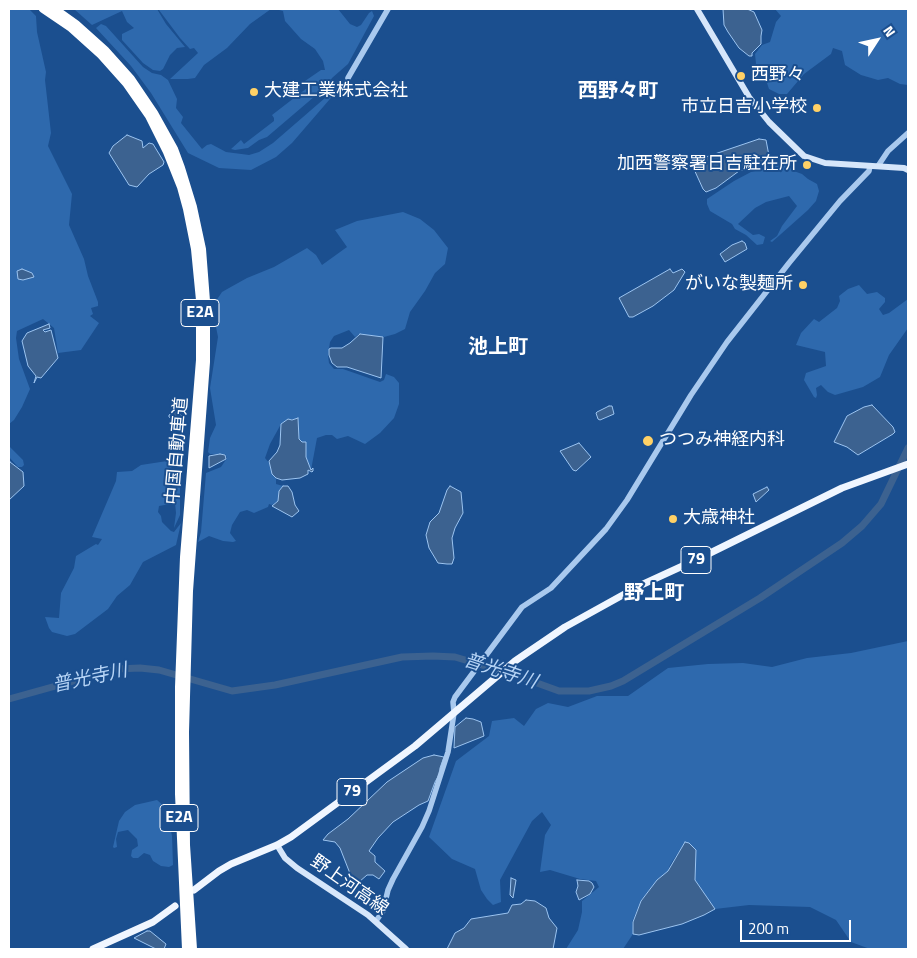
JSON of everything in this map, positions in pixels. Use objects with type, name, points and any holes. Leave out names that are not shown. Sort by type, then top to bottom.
[{"type":"highway","name":"中国自動車道","points":[[43,9],[71,28],[101,55],[137,98],[159,134],[175,169],[192,229],[200,300],[200,360],[184,557],[183,670]]},
{"type":"highway","name":"中国自動車道","points":[[55,9],[76,24],[105,50],[143,95],[179,162],[188,187],[198,228],[206,301],[206,362],[182,687],[179,794],[186,949]]},
{"type":"highway","name":"中国自動車道","points":[[182,687],[186,845],[193,949]]},
{"type":"main road","points":[[696,9],[749,97],[769,122],[804,156],[811,160],[825,163],[908,170]]},
{"type":"main road","name":"79","points":[[194,890],[231,864],[277,845],[291,837],[386,767],[454,713],[505,669],[558,632],[640,586],[842,488],[906,465]]},
{"type":"main road","name":"野上河高線","points":[[277,845],[285,858],[297,868],[376,921],[406,949]]},
{"type":"main road","points":[[93,949],[153,922],[175,906]]},
{"type":"street","points":[[348,78],[388,9]]},
{"type":"street","points":[[878,166],[888,151],[908,133]]},
{"type":"street","points":[[376,921],[383,911],[393,879],[430,810],[448,752],[455,697],[522,606],[551,588],[606,529],[627,500],[691,395],[728,342],[825,219],[869,171],[870,166]]},
{"type":"shaded area","points":[[9,9],[29,9],[36,16],[37,32],[46,72],[45,80],[51,133],[48,146],[72,194],[69,225],[84,259],[98,302],[98,306],[91,308],[93,314],[90,316],[99,323],[81,350],[58,353],[54,328],[43,319],[17,331],[19,359],[30,389],[22,407],[14,420],[9,424]]},
{"type":"shaded area","points":[[74,9],[157,9],[166,24],[185,47],[177,48],[170,55],[163,69],[160,71],[153,70],[143,63],[122,40],[122,34],[134,28],[127,22],[122,11],[92,25]]},
{"type":"shaded area","points":[[271,9],[250,24],[227,48],[204,65],[195,78],[170,79],[198,53],[194,48],[190,49],[180,38],[159,10]]},
{"type":"shaded area","points":[[275,9],[338,9],[350,24],[357,27],[361,25],[372,11],[374,16],[348,64],[332,78],[328,85],[267,137],[248,148],[231,149],[241,140],[244,144],[274,121],[272,115],[307,88],[305,81],[321,70],[325,70],[323,61],[315,49],[301,39],[285,21],[283,11]]},
{"type":"shaded area","points":[[723,9],[747,9],[754,12],[762,30],[761,44],[752,53],[752,56],[749,56],[739,48],[728,32],[724,25]]},
{"type":"shaded area","points":[[775,9],[908,9],[908,85],[900,84],[888,78],[878,80],[861,75],[845,65],[842,51],[833,48],[831,54],[804,74],[787,94],[779,94],[769,89],[766,80],[757,73],[755,54],[762,45],[770,42],[776,22],[781,16]]},
{"type":"shaded area","points":[[101,24],[106,26],[143,67],[168,80],[177,99],[176,108],[183,117],[181,123],[202,149],[211,144],[226,152],[249,155],[259,152],[273,143],[342,85],[292,143],[276,157],[251,170],[219,168],[188,153],[151,93],[131,66],[96,28]]},
{"type":"shaded area","points":[[127,135],[142,141],[143,148],[149,143],[153,144],[164,162],[163,165],[149,174],[137,187],[129,185],[109,153],[113,146]]},
{"type":"shaded area","points":[[759,139],[766,140],[770,161],[739,171],[716,188],[706,192],[703,189],[693,167],[694,161]]},
{"type":"shaded area","points":[[792,162],[791,170],[802,174],[817,184],[819,191],[816,201],[808,210],[772,242],[770,241],[777,236],[797,206],[789,196],[766,202],[755,208],[738,224],[753,235],[759,234],[765,237],[763,244],[757,245],[746,235],[735,229],[732,224],[710,211],[707,199],[734,181],[751,172]]},
{"type":"shaded area","points":[[403,212],[420,219],[434,230],[448,248],[445,264],[435,273],[410,312],[405,329],[384,337],[359,334],[355,337],[349,330],[334,336],[330,342],[328,355],[329,363],[334,369],[343,369],[380,382],[384,380],[386,374],[394,377],[399,383],[399,404],[394,418],[380,433],[365,444],[348,436],[337,439],[332,435],[326,435],[317,438],[311,470],[306,457],[306,443],[299,439],[298,419],[288,419],[281,424],[265,458],[270,464],[272,474],[276,478],[276,484],[283,486],[279,491],[278,501],[254,513],[247,510],[240,512],[232,525],[230,533],[236,541],[223,541],[209,536],[198,542],[201,532],[206,473],[221,467],[227,458],[225,454],[210,454],[208,452],[210,438],[216,425],[210,388],[218,337],[212,307],[222,292],[247,278],[274,267],[307,248],[316,255],[322,265],[347,247],[335,230],[357,221]]},
{"type":"shaded area","points":[[742,241],[747,249],[725,262],[720,254],[732,245]]},
{"type":"shaded area","points":[[22,269],[32,273],[34,277],[23,280],[18,279],[17,271]]},
{"type":"shaded area","points":[[670,269],[673,273],[682,269],[685,272],[674,290],[653,306],[633,317],[629,317],[619,298]]},
{"type":"shaded area","points":[[859,285],[867,294],[877,292],[885,298],[885,302],[879,309],[883,315],[889,313],[908,299],[908,328],[889,355],[880,377],[863,387],[835,395],[828,392],[821,385],[816,388],[816,398],[804,380],[806,373],[826,366],[825,352],[796,345],[801,333],[814,319],[819,322],[837,308],[840,301],[839,296],[848,289]]},
{"type":"shaded area","points":[[49,324],[50,328],[43,330],[45,332],[51,330],[58,358],[41,378],[37,377],[34,383],[36,376],[28,366],[22,341],[27,333]]},
{"type":"shaded area","points":[[360,334],[383,337],[381,378],[347,367],[337,367],[332,363],[329,349],[342,348]]},
{"type":"shaded area","points":[[872,405],[893,427],[895,432],[893,434],[858,455],[847,447],[834,442],[847,416]]},
{"type":"shaded area","points":[[612,406],[614,414],[600,420],[598,419],[596,413]]},
{"type":"shaded area","points":[[174,412],[178,412],[183,417],[180,426],[169,417]]},
{"type":"shaded area","points":[[298,418],[299,439],[302,442],[306,442],[306,457],[313,471],[308,470],[308,474],[300,478],[282,480],[272,474],[269,461],[280,445],[281,424],[288,419]]},
{"type":"shaded area","points":[[579,443],[591,457],[576,471],[573,470],[560,451]]},
{"type":"shaded area","points":[[9,446],[23,460],[24,465],[22,467],[18,467],[9,457]]},
{"type":"shaded area","points":[[225,455],[226,459],[209,468],[209,456]]},
{"type":"shaded area","points":[[9,459],[10,462],[23,472],[24,486],[9,500]]},
{"type":"shaded area","points":[[167,461],[180,480],[180,515],[174,528],[175,503],[159,506],[158,512],[162,522],[171,531],[174,532],[181,523],[176,545],[143,562],[130,585],[117,596],[108,609],[75,634],[67,636],[52,632],[45,617],[59,618],[61,593],[74,568],[76,556],[96,544],[98,545],[102,539],[92,537],[116,481],[117,472],[132,471],[141,465]]},
{"type":"shaded area","points":[[283,486],[288,486],[292,492],[295,505],[299,511],[292,517],[272,506],[278,501],[279,491]]},
{"type":"shaded area","points":[[450,486],[461,492],[463,513],[452,538],[454,558],[452,564],[447,564],[438,563],[429,548],[426,535],[430,522],[439,513]]},
{"type":"shaded area","points":[[767,487],[769,490],[756,502],[753,494]]},
{"type":"shaded area","points":[[908,641],[908,949],[870,949],[851,942],[836,920],[810,907],[749,905],[715,909],[695,880],[696,850],[689,843],[685,842],[668,871],[657,880],[641,900],[632,922],[633,934],[623,949],[566,949],[578,930],[582,912],[582,901],[599,887],[596,881],[580,879],[550,870],[540,872],[545,835],[551,825],[542,812],[532,821],[500,880],[501,902],[493,905],[481,890],[475,869],[452,859],[429,837],[456,761],[489,736],[492,721],[514,718],[524,726],[536,709],[548,703],[568,707],[597,696],[628,696],[668,668],[743,663],[772,667],[807,658],[851,653]]},
{"type":"shaded area","points":[[466,718],[481,722],[484,736],[454,748],[455,727]]},
{"type":"shaded area","points":[[434,755],[444,757],[440,773],[428,801],[393,822],[369,851],[375,856],[375,862],[385,871],[379,879],[373,875],[367,875],[359,882],[355,891],[350,888],[351,876],[340,848],[335,842],[323,840],[387,782],[423,758]]},
{"type":"shaded area","points":[[157,800],[165,807],[172,836],[173,865],[169,867],[161,866],[153,861],[150,855],[144,853],[138,858],[133,858],[131,856],[132,850],[138,846],[137,839],[128,830],[118,832],[116,839],[117,847],[113,847],[119,821],[125,812],[135,805]]},
{"type":"shaded area","points":[[685,842],[689,843],[696,850],[695,880],[715,909],[682,924],[639,935],[633,934],[633,922],[641,901],[657,880],[668,871]]},
{"type":"shaded area","points":[[511,878],[516,880],[513,898],[510,895]]},
{"type":"shaded area","points":[[577,880],[589,881],[594,887],[590,894],[579,900],[576,892]]},
{"type":"shaded area","points":[[526,900],[535,901],[546,908],[549,918],[557,928],[553,949],[447,949],[455,933],[464,928],[471,919],[508,913],[512,905],[521,904]]},
{"type":"shaded area","points":[[150,931],[166,944],[164,949],[156,949],[134,938]]},
{"type":"waterway","name":"普光寺川","points":[[9,699],[117,669],[140,668],[159,670],[232,691],[275,685],[402,657],[433,656],[455,657],[515,675],[559,691],[589,691],[611,686],[623,681],[760,598],[842,543],[862,526],[881,504],[908,448]]},
{"type":"place","name":"西野々","points":[[741,76]]},
{"type":"place","name":"大建工業株式会社","points":[[254,92]]},
{"type":"place","name":"市立日吉小学校","points":[[817,108]]},
{"type":"place","name":"加西警察署日吉駐在所","points":[[807,165]]},
{"type":"place","name":"がいな製麺所","points":[[803,285]]},
{"type":"place","name":"つつみ神経内科","points":[[648,441]]},
{"type":"place","name":"大歳神社","points":[[673,519]]},
{"type":"district","name":"西野々町","points":[[618,92]]},
{"type":"district","name":"池上町","points":[[498,348]]},
{"type":"district","name":"野上町","points":[[654,594]]}]
